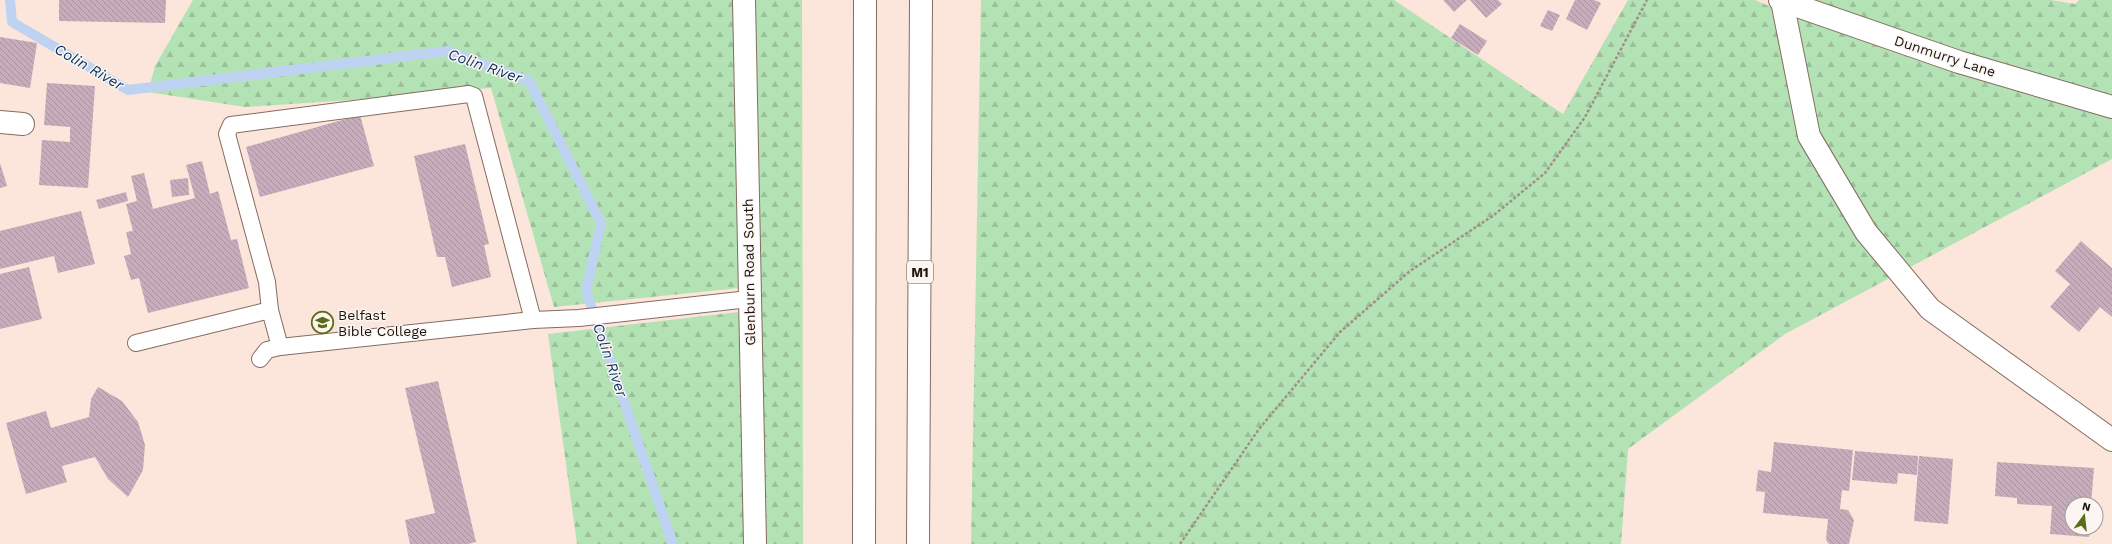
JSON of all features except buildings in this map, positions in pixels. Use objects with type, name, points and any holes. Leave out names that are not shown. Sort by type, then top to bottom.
[{"type":"main road","name":"Glenburn Road South","points":[[744,0],[754,544]]},
{"type":"main road","points":[[864,544],[865,0]]},
{"type":"main road","name":"M1","points":[[918,544],[921,0]]},
{"type":"main road","points":[[1781,0],[1809,136],[1866,232],[1930,309],[2112,440]]},
{"type":"main road","name":"Dunmurry Lane","points":[[1781,0],[1959,62],[2112,107]]},
{"type":"main road","points":[[0,122],[23,124]]},
{"type":"lane","points":[[280,348],[270,310],[267,282],[228,134],[231,125],[469,94],[474,96],[533,320]]},
{"type":"lane","points":[[260,359],[267,350],[280,348],[533,320],[579,318],[749,300]]},
{"type":"lane","points":[[136,342],[270,310]]},
{"type":"path","points":[[1180,544],[1259,429],[1340,332],[1410,271],[1494,215],[1545,173],[1585,117],[1647,0]]},
{"type":"green space","points":[[193,0],[802,0],[803,544],[577,544],[548,334],[739,312],[739,288],[554,307],[491,88],[245,107],[148,92],[155,66]]},
{"type":"green space","points":[[981,0],[1394,0],[1563,114],[1628,0],[1755,0],[1778,10],[1794,0],[2051,0],[2075,4],[2079,0],[2112,0],[2112,159],[1785,334],[1628,449],[1621,544],[971,544]]},
{"type":"waterway","name":"Colin River","points":[[10,0],[12,22],[128,90],[448,51],[529,81],[601,223],[586,291],[673,544]]},
{"type":"place","name":"Belfast Bible College","points":[[322,323]]}]
